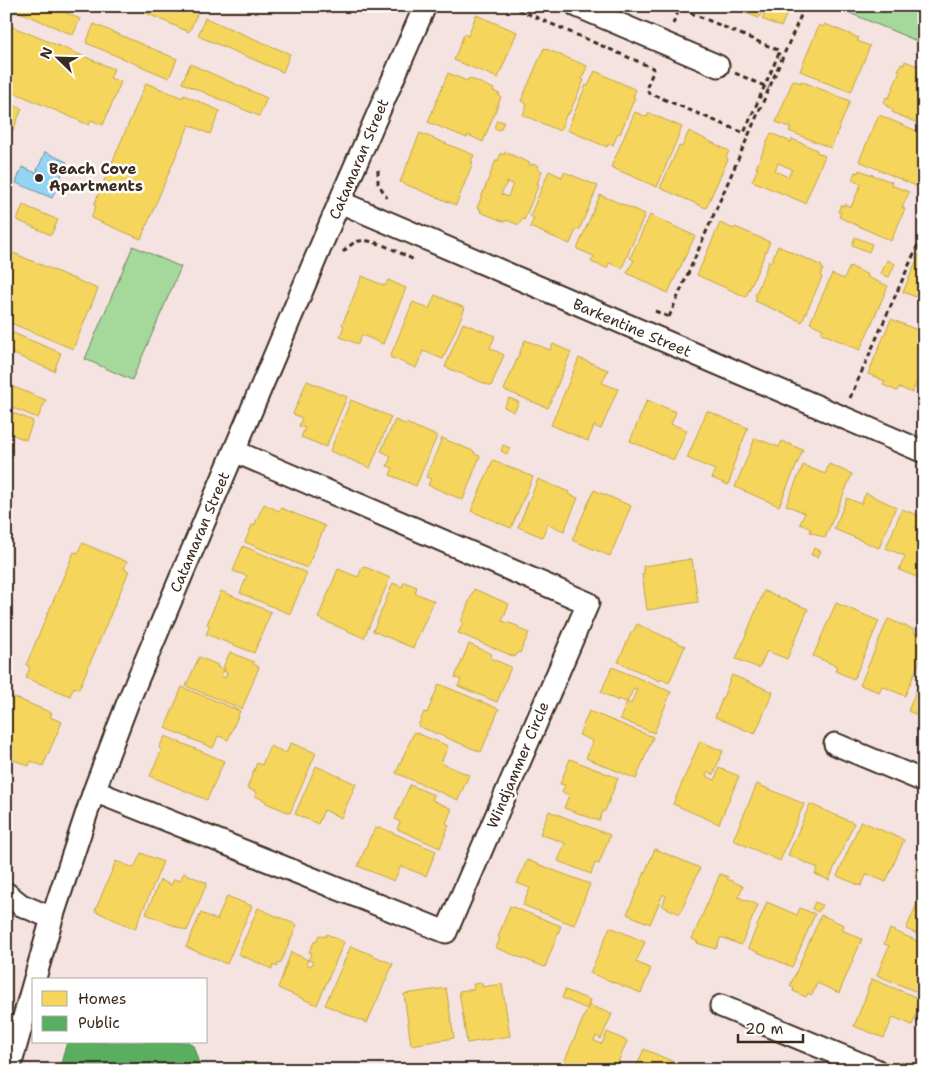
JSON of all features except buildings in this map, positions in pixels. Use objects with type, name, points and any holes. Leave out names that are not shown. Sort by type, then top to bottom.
[{"type":"street","name":"Catamaran Street","points":[[35,978],[52,918],[94,791],[128,702],[425,6]]},
{"type":"street","points":[[577,6],[718,66]]},
{"type":"street","name":"Barkentine Street","points":[[340,202],[924,452]]},
{"type":"street","name":"Windjammer Circle","points":[[94,791],[446,932],[588,603],[234,452]]},
{"type":"street","points":[[835,744],[924,781]]},
{"type":"street","points":[[6,893],[21,905],[52,918]]},
{"type":"street","name":"Catamaran Street","points":[[9,1070],[32,989]]},
{"type":"street","points":[[721,1006],[876,1070]]},
{"type":"path","points":[[510,6],[653,68],[646,89],[649,93],[744,134],[780,51]]},
{"type":"path","points":[[659,339],[805,6]]},
{"type":"path","points":[[669,29],[678,12],[682,9],[785,53]]},
{"type":"path","points":[[718,66],[769,88]]},
{"type":"path","points":[[381,163],[377,172],[378,184],[386,198],[393,202]]},
{"type":"path","points":[[842,417],[924,231]]},
{"type":"path","points":[[340,259],[344,251],[351,244],[358,241],[370,241],[418,261]]},
{"type":"path","points":[[652,310],[669,317]]},
{"type":"green space","points":[[833,6],[924,6],[924,44]]},
{"type":"green space","points":[[133,246],[181,267],[132,380],[85,359]]},
{"type":"water","name":"Beach Cove Apartments","points":[[45,152],[67,162],[52,198],[16,183],[22,167],[36,173]]},
{"type":"place","name":"Beach Cove Apartments","points":[[39,178]]}]
